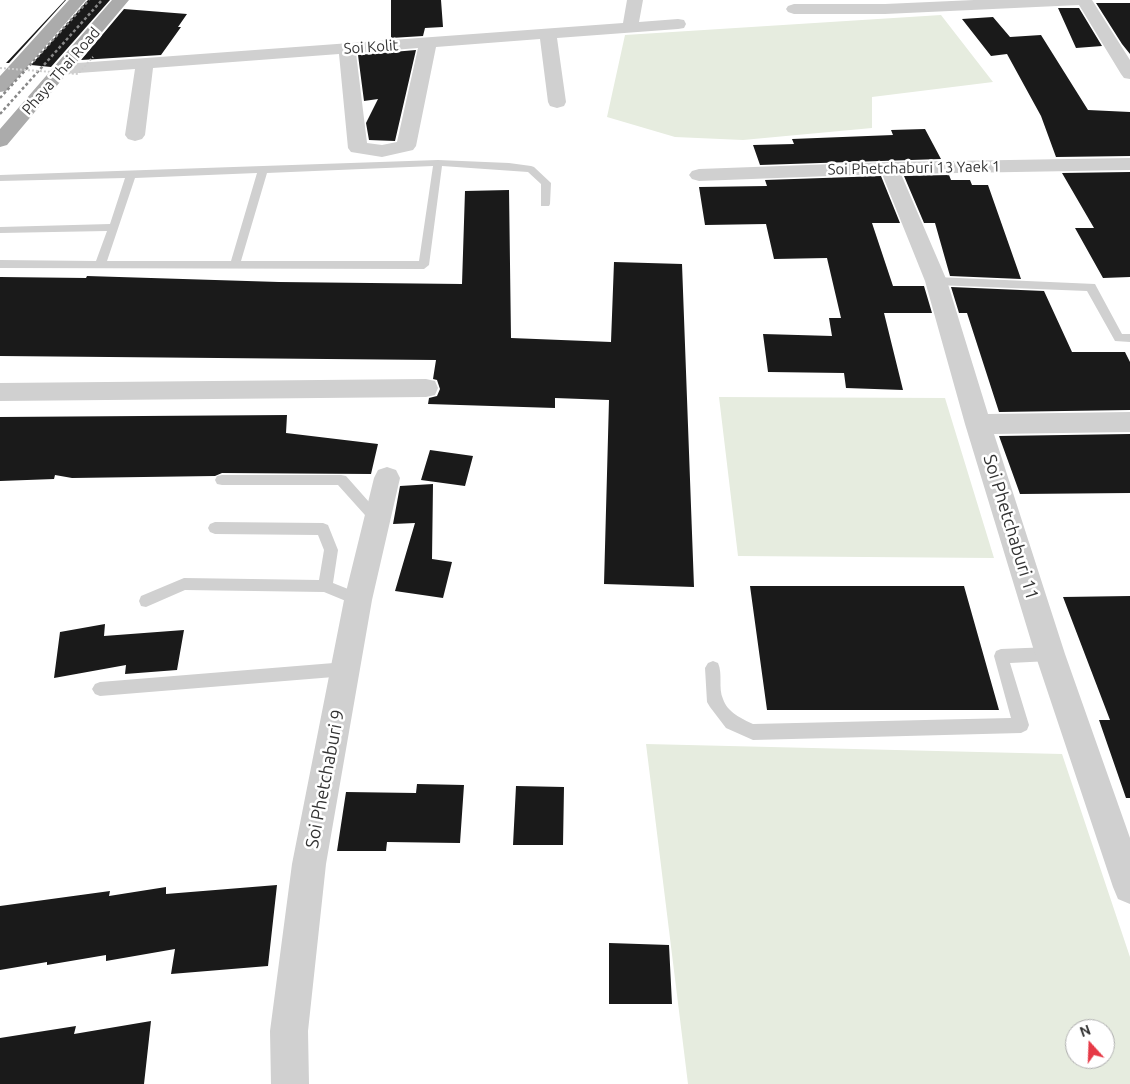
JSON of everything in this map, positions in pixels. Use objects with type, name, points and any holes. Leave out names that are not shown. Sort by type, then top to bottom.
[{"type":"main road","name":"Phaya Thai Road","points":[[2,79],[78,0]]},
{"type":"main road","name":"Phaya Thai Road","points":[[0,141],[121,0]]},
{"type":"street","points":[[630,28],[635,0]]},
{"type":"street","points":[[794,9],[1083,0],[1130,74]]},
{"type":"street","name":"Soi Kolit","points":[[64,68],[678,24]]},
{"type":"street","points":[[548,34],[557,102]]},
{"type":"street","points":[[347,49],[358,148],[382,151],[406,146],[428,43]]},
{"type":"street","points":[[135,135],[145,63]]},
{"type":"street","name":"Soi Phetchaburi 13 Yaek 1","points":[[699,175],[889,168],[1130,164]]},
{"type":"street","name":"Soi Phetchaburi 11","points":[[889,168],[936,281],[978,424],[1050,654],[1130,887]]},
{"type":"street","points":[[0,392],[426,388]]},
{"type":"street","points":[[978,424],[1130,422]]},
{"type":"street","name":"Soi Phetchaburi 9","points":[[290,1084],[289,1031],[309,864],[358,600],[378,520],[386,478]]},
{"type":"lane","points":[[0,264],[424,265],[438,163]]},
{"type":"lane","points":[[0,178],[438,163],[509,166],[531,169],[546,183],[545,204]]},
{"type":"lane","points":[[235,264],[263,170]]},
{"type":"lane","points":[[100,265],[131,175]]},
{"type":"lane","points":[[0,230],[114,227]]},
{"type":"lane","points":[[936,281],[1090,287],[1119,338],[1130,338]]},
{"type":"lane","points":[[222,480],[341,480],[378,520]]},
{"type":"lane","points":[[216,528],[323,529],[331,550],[325,586]]},
{"type":"lane","points":[[146,601],[184,584],[325,586],[358,600]]},
{"type":"lane","points":[[713,668],[715,702],[732,723],[754,732],[1021,725],[1001,656],[1050,654]]},
{"type":"lane","points":[[100,689],[346,669]]},
{"type":"path","points":[[2,79],[78,74],[93,57]]},
{"type":"shaded area","points":[[941,15],[993,82],[872,97],[872,128],[743,140],[675,137],[607,117],[625,35]]},
{"type":"shaded area","points":[[719,397],[945,398],[994,558],[738,556]]},
{"type":"shaded area","points":[[646,744],[1062,754],[1130,957],[1130,1084],[688,1084]]},
{"type":"building","points":[[65,0],[9,63],[6,63]]},
{"type":"building","points":[[88,0],[110,0],[51,67],[31,65]]},
{"type":"building","points":[[391,0],[441,0],[443,27],[425,28],[423,36],[391,38]]},
{"type":"building","points":[[1096,3],[1130,3],[1130,54],[1122,44]]},
{"type":"building","points":[[1058,8],[1079,8],[1102,46],[1076,48]]},
{"type":"building","points":[[124,9],[187,14],[178,27],[181,27],[161,55],[81,60]]},
{"type":"building","points":[[993,17],[1010,37],[1041,35],[1088,110],[1130,112],[1130,156],[1056,157],[1041,116],[1007,54],[991,56],[962,19]]},
{"type":"building","points":[[416,50],[395,141],[369,140],[366,123],[378,99],[364,101],[358,55]]},
{"type":"building","points":[[925,129],[941,159],[760,165],[753,145],[794,144],[792,139],[893,135],[891,130]]},
{"type":"building","points":[[1130,172],[1130,277],[1103,278],[1075,228],[1094,228],[1062,173]]},
{"type":"building","points":[[949,175],[951,180],[970,180],[972,185],[988,185],[1021,279],[950,276],[935,223],[924,223],[904,176]]},
{"type":"building","points":[[881,176],[900,223],[872,223],[893,286],[924,286],[932,313],[884,313],[903,390],[846,388],[844,373],[768,372],[763,334],[832,336],[829,318],[841,318],[827,258],[774,259],[766,224],[705,225],[699,187],[767,186],[765,180]]},
{"type":"building","points":[[509,190],[511,338],[611,342],[614,262],[682,264],[694,587],[604,584],[609,400],[555,398],[555,408],[428,404],[429,398],[437,396],[440,389],[437,380],[433,379],[436,360],[0,356],[0,277],[86,278],[87,276],[279,282],[462,284],[465,191]]},
{"type":"building","points":[[951,287],[1044,291],[1072,352],[1125,352],[1130,362],[1130,410],[999,412],[967,313],[959,313]]},
{"type":"building","points":[[287,415],[286,433],[378,444],[371,474],[222,473],[215,476],[72,478],[55,475],[54,479],[0,481],[0,417]]},
{"type":"building","points":[[1130,434],[1130,493],[1020,494],[999,436]]},
{"type":"building","points":[[430,450],[473,456],[465,486],[421,480]]},
{"type":"building","points":[[433,484],[432,559],[452,562],[443,598],[395,591],[415,523],[393,524],[400,486]]},
{"type":"building","points":[[750,586],[964,586],[999,710],[767,710]]},
{"type":"building","points":[[1130,596],[1130,798],[1126,798],[1099,720],[1110,720],[1063,597]]},
{"type":"building","points":[[105,624],[104,636],[184,630],[177,670],[125,674],[126,665],[54,678],[60,632]]},
{"type":"building","points":[[417,784],[464,785],[460,843],[387,842],[386,851],[337,851],[346,792],[416,793]]},
{"type":"building","points":[[516,786],[564,787],[563,845],[513,845]]},
{"type":"building","points":[[277,885],[268,966],[171,974],[175,949],[106,961],[106,955],[47,965],[47,962],[0,970],[0,906],[110,891],[109,896],[166,887],[166,894]]},
{"type":"building","points":[[609,943],[669,945],[672,1004],[609,1004]]},
{"type":"building","points":[[151,1021],[144,1084],[0,1084],[0,1038],[76,1026],[74,1034]]},
{"type":"railway","points":[[0,98],[89,0]]},
{"type":"railway","points":[[0,114],[102,0]]}]
